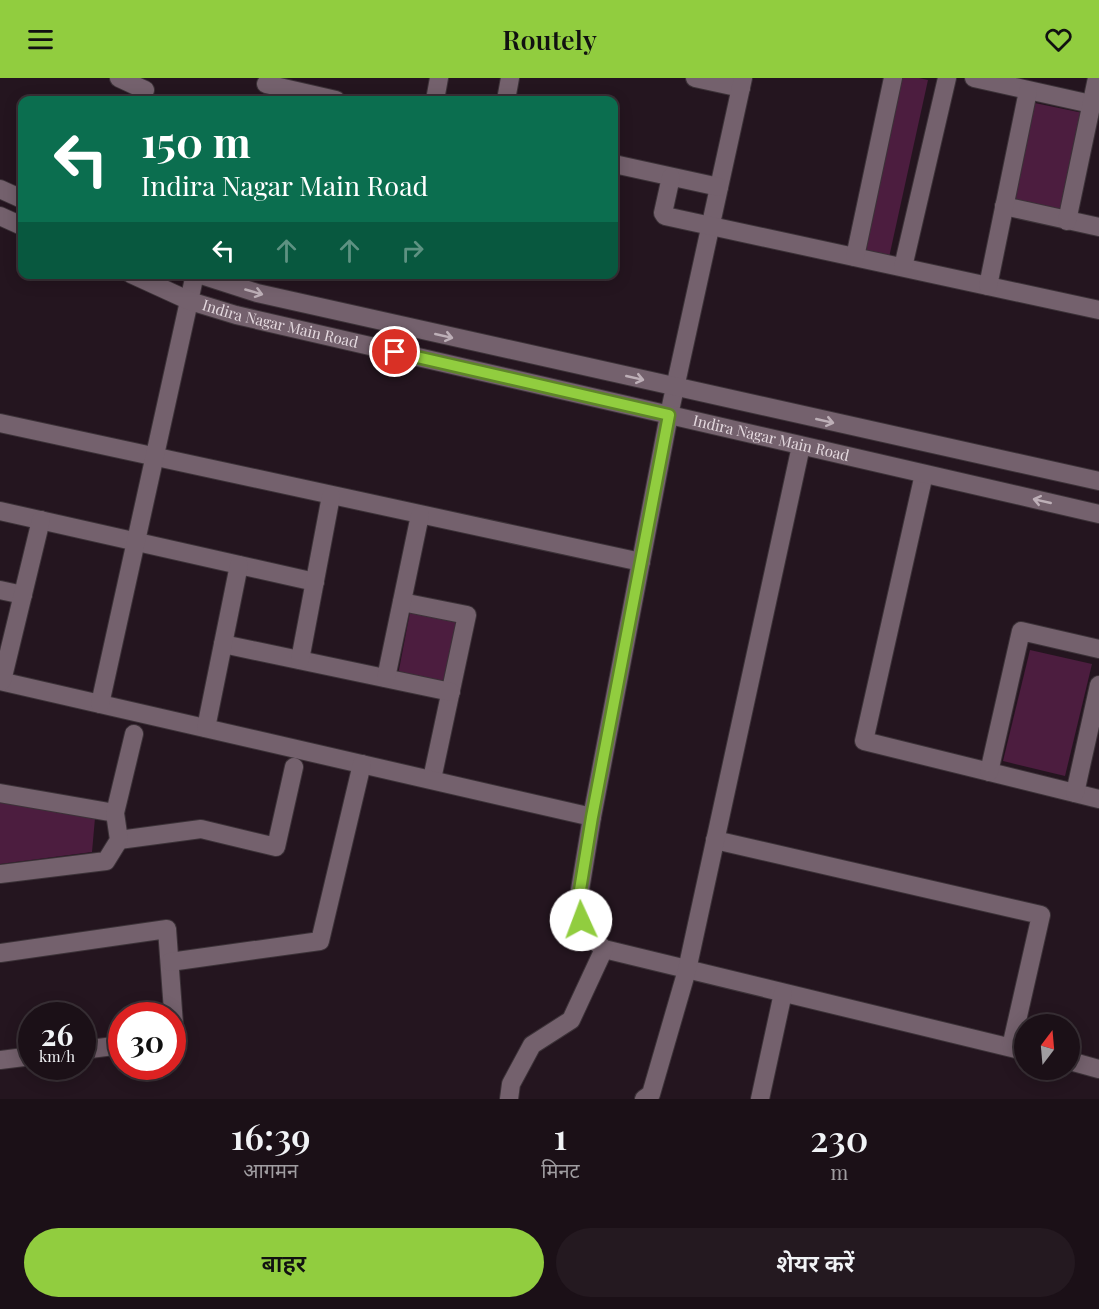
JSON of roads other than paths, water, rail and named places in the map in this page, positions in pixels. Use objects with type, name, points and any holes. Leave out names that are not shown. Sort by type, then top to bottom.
[{"type":"street","points":[[119,78],[146,90]]},
{"type":"street","points":[[436,96],[439,78]]},
{"type":"street","points":[[507,96],[510,78]]},
{"type":"street","points":[[695,78],[742,83],[669,415],[592,817],[577,908],[585,932],[604,949],[1014,1048]]},
{"type":"street","points":[[855,257],[893,78]]},
{"type":"street","points":[[903,267],[947,78]]},
{"type":"street","points":[[974,78],[1091,104]]},
{"type":"street","points":[[1067,221],[1097,78]]},
{"type":"street","points":[[265,87],[311,96]]},
{"type":"street","points":[[988,286],[1028,91]]},
{"type":"street","points":[[618,165],[719,188]]},
{"type":"street","points":[[670,177],[664,215],[1099,310]]},
{"type":"street","points":[[0,189],[18,197]]},
{"type":"street","points":[[1004,206],[1099,227]]},
{"type":"street","points":[[0,216],[18,224]]},
{"type":"street","name":"Indira Nagar Main Road","points":[[141,279],[190,302],[236,315],[1099,514]]},
{"type":"street","points":[[100,704],[196,279]]},
{"type":"street","name":"Indira Nagar Main Road","points":[[213,279],[257,293],[1099,481]]},
{"type":"street","points":[[0,423],[641,562]]},
{"type":"street","points":[[644,1099],[651,1094],[687,970],[801,446]]},
{"type":"street","points":[[924,474],[864,741],[1099,799]]},
{"type":"street","points":[[300,660],[332,496]]},
{"type":"street","points":[[0,511],[315,582]]},
{"type":"street","points":[[386,678],[420,515]]},
{"type":"street","points":[[41,520],[1,681],[592,817]]},
{"type":"street","points":[[206,728],[239,565]]},
{"type":"street","points":[[0,590],[23,595]]},
{"type":"street","points":[[402,602],[468,615],[432,779]]},
{"type":"street","points":[[989,772],[1021,631],[1099,649]]},
{"type":"street","points":[[223,644],[451,692]]},
{"type":"street","points":[[1075,793],[1099,685]]},
{"type":"street","points":[[0,874],[106,861],[119,840],[115,813],[134,734]]},
{"type":"street","points":[[170,962],[320,941],[362,764]]},
{"type":"street","points":[[119,840],[201,829],[276,847],[294,767]]},
{"type":"street","points":[[0,793],[115,813]]},
{"type":"street","points":[[715,840],[1041,915],[1024,1014]]},
{"type":"street","points":[[0,953],[167,929],[173,1002]]},
{"type":"street","points":[[509,1099],[511,1084],[532,1045],[571,1020],[604,949]]},
{"type":"street","points":[[760,1099],[783,993]]},
{"type":"street","points":[[0,1060],[18,1058]]},
{"type":"street","points":[[1080,1064],[1099,1069]]}]
